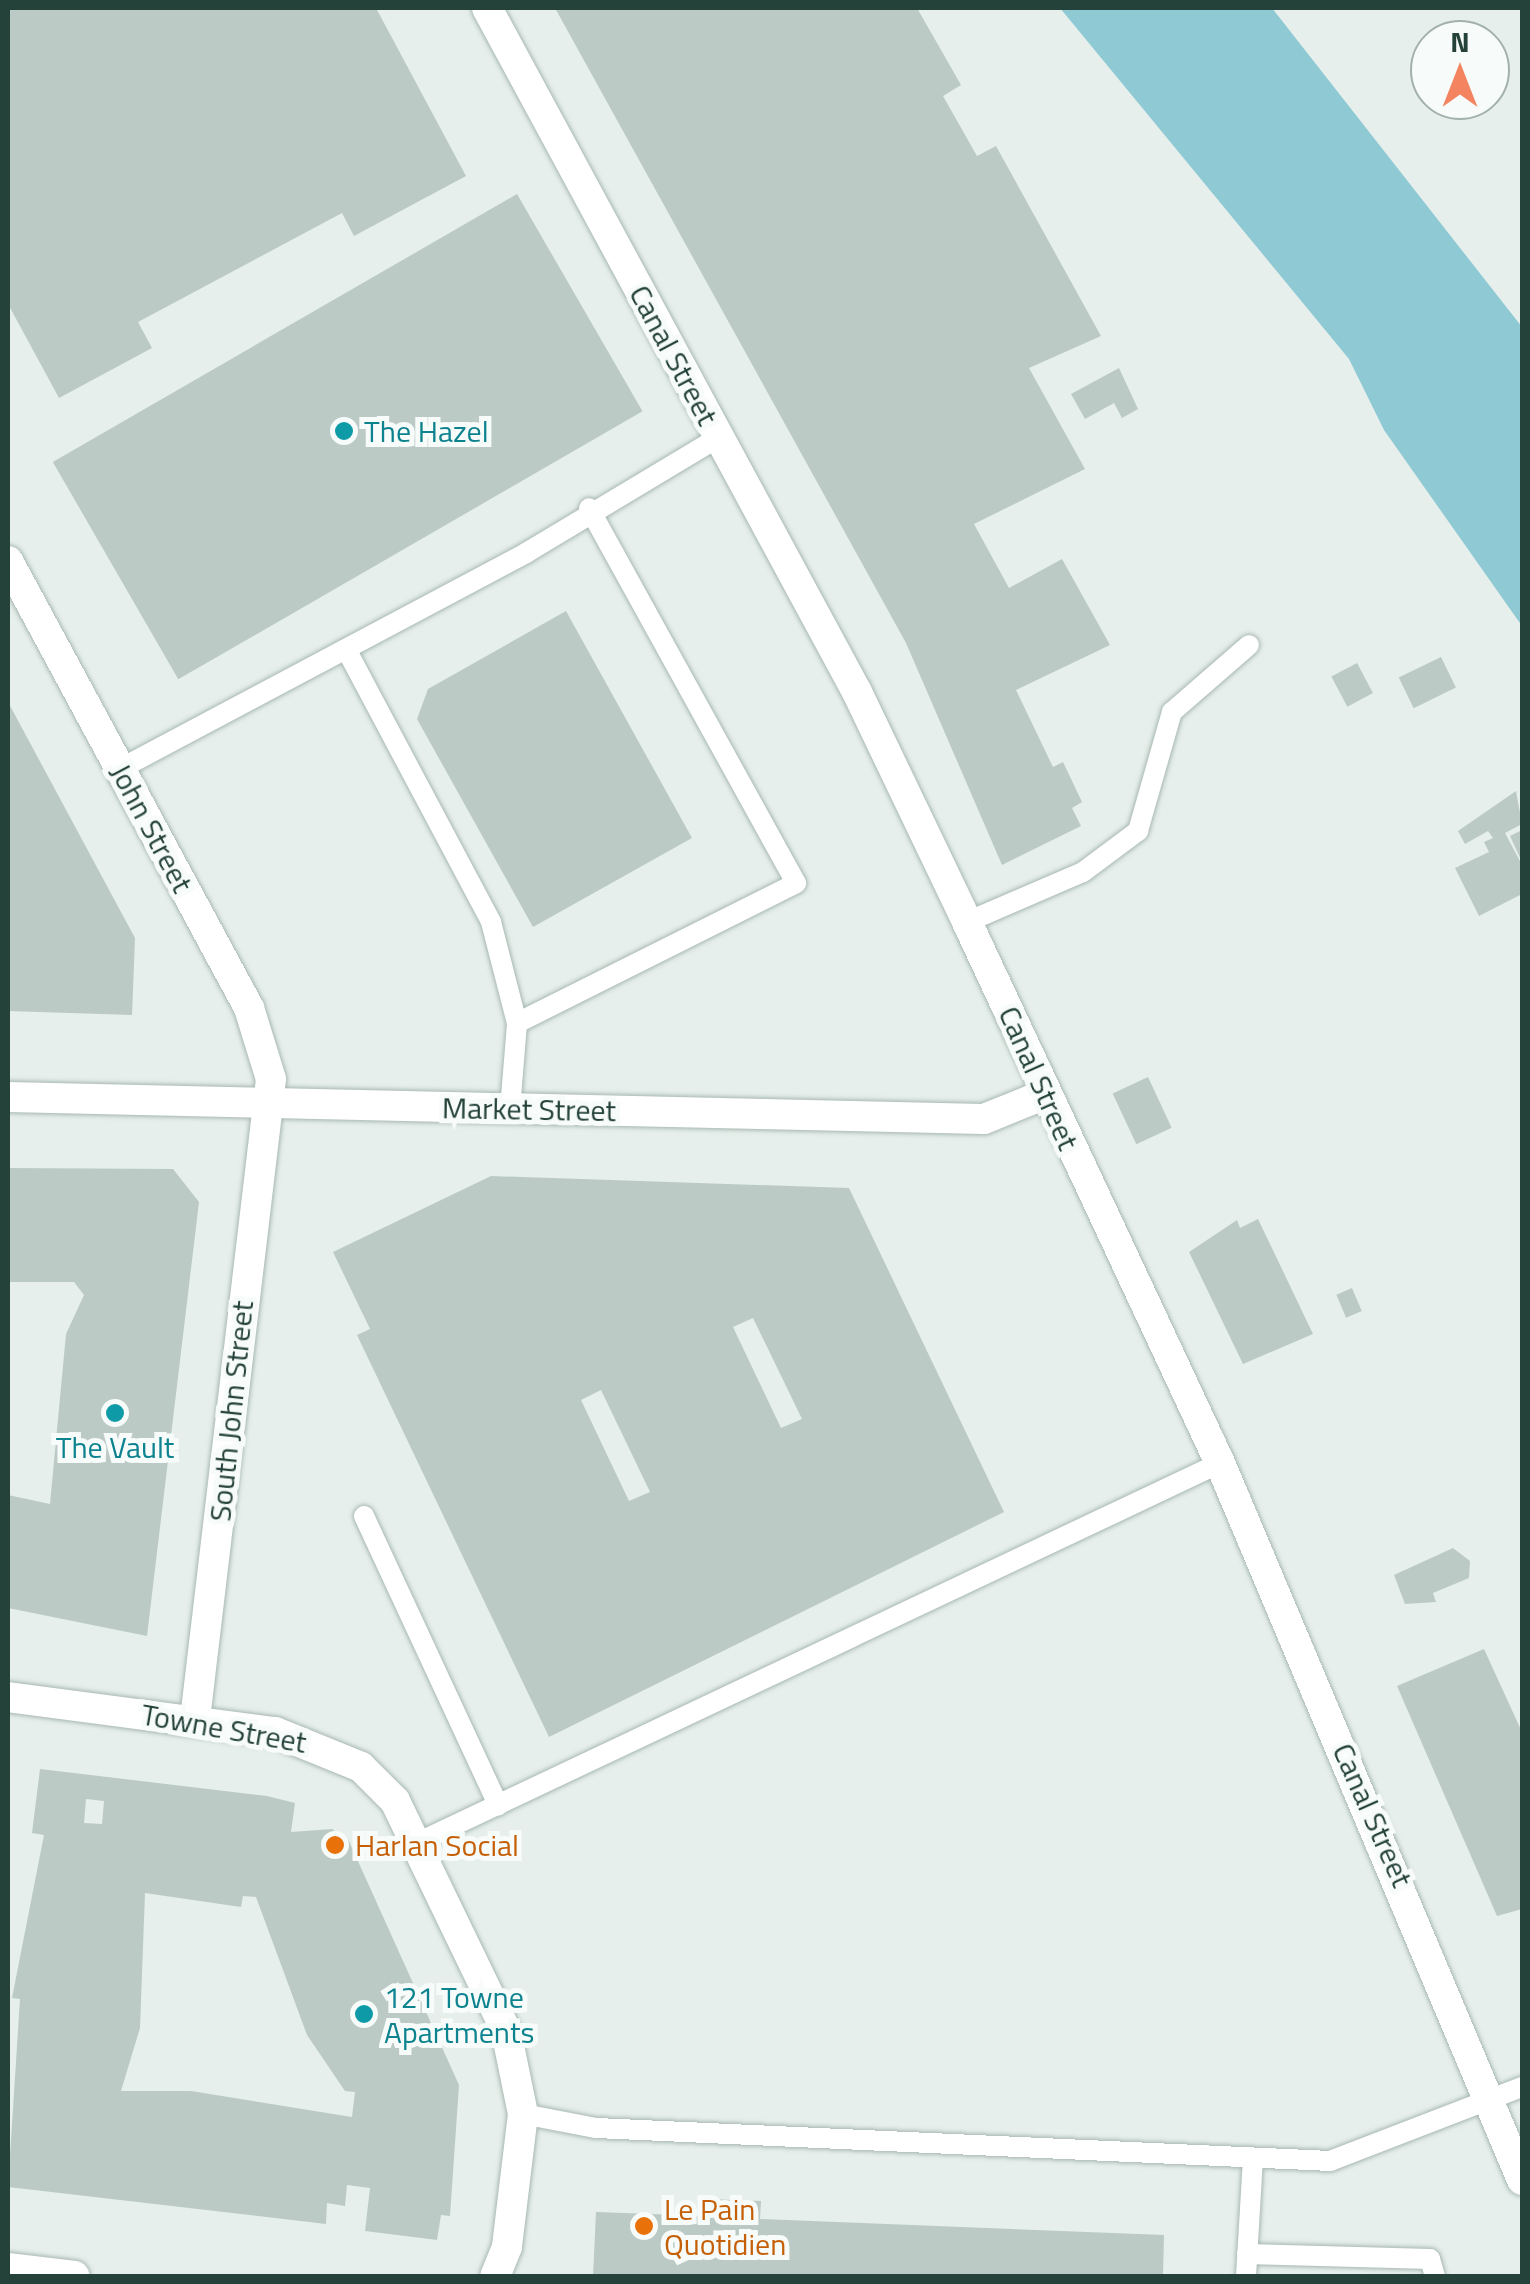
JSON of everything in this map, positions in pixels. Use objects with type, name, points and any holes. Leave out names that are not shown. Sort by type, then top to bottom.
[{"type":"street","name":"Canal Street","points":[[487,8],[719,437],[967,922],[1220,1463],[1492,2096],[1522,2180]]},
{"type":"street","name":"John Street","points":[[8,562],[249,1008],[274,1104]]},
{"type":"street","name":"Market Street","points":[[8,1097],[984,1118],[1046,1094]]},
{"type":"street","name":"South John Street","points":[[195,1719],[274,1104]]},
{"type":"street","name":"Towne Street","points":[[8,1697],[195,1719],[290,1737],[362,1767],[420,1842],[506,2031],[523,2114],[508,2247],[495,2276]]},
{"type":"street","points":[[8,2268],[76,2276]]},
{"type":"lane","points":[[120,768],[526,553],[588,508],[719,437]]},
{"type":"lane","points":[[518,1022],[796,883],[588,508]]},
{"type":"lane","points":[[967,922],[1083,872],[1138,831],[1172,712],[1249,645]]},
{"type":"lane","points":[[346,649],[490,922],[518,1022],[510,1109]]},
{"type":"lane","points":[[420,1842],[1220,1463]]},
{"type":"lane","points":[[364,1516],[498,1805]]},
{"type":"lane","points":[[523,2114],[596,2128],[1253,2159],[1350,2158],[1492,2096],[1522,2087]]},
{"type":"lane","points":[[1246,2276],[1253,2159]]},
{"type":"lane","points":[[1247,2254],[1430,2259],[1435,2276]]},
{"type":"water","points":[[1060,8],[1272,8],[1522,327],[1522,626],[1384,430],[1349,359]]},
{"type":"building","points":[[8,8],[376,8],[466,176],[354,236],[342,213],[138,322],[152,348],[59,398],[8,304]]},
{"type":"building","points":[[555,8],[917,8],[961,85],[943,96],[977,156],[996,146],[1101,336],[1029,368],[1085,469],[974,524],[1009,588],[1062,559],[1110,645],[1016,690],[1053,767],[1063,762],[1082,802],[1072,808],[1081,826],[1002,865],[906,643]]},
{"type":"building","name":"The Hazel","points":[[517,194],[643,411],[178,679],[53,462]]},
{"type":"building","points":[[1119,368],[1138,409],[1122,418],[1114,403],[1085,419],[1071,394]]},
{"type":"building","points":[[566,611],[692,838],[533,927],[417,719],[428,689]]},
{"type":"building","points":[[1441,657],[1456,688],[1414,708],[1399,678]]},
{"type":"building","points":[[1357,663],[1373,693],[1347,707],[1331,677]]},
{"type":"building","points":[[8,702],[135,938],[132,1015],[8,1011]]},
{"type":"building","points":[[1516,791],[1522,824],[1505,833],[1522,865],[1522,894],[1479,916],[1455,868],[1489,852],[1484,842],[1493,838],[1488,831],[1465,844],[1458,831]]},
{"type":"building","points":[[1522,830],[1522,862],[1510,836]]},
{"type":"building","points":[[1148,1077],[1172,1128],[1136,1144],[1113,1093]]},
{"type":"building","name":"The Vault","points":[[8,1168],[173,1169],[199,1202],[147,1636],[8,1608],[8,1495],[50,1504],[66,1334],[84,1295],[74,1282],[8,1282]]},
{"type":"building","points":[[491,1176],[849,1188],[1004,1512],[549,1737],[357,1335],[370,1329],[333,1252]],"holes":[[[753,1318],[802,1419],[781,1428],[733,1327]],[[601,1390],[650,1492],[629,1501],[581,1400]]]},
{"type":"building","points":[[1258,1219],[1313,1334],[1243,1364],[1189,1252],[1237,1220],[1240,1228]]},
{"type":"building","points":[[1352,1288],[1362,1311],[1346,1318],[1336,1295]]},
{"type":"building","points":[[1453,1548],[1470,1561],[1469,1578],[1433,1593],[1436,1602],[1405,1604],[1394,1575]]},
{"type":"building","points":[[1484,1649],[1522,1732],[1522,1909],[1497,1916],[1397,1686]]},
{"type":"building","name":"121 Towne Apartments","points":[[40,1769],[267,1796],[295,1803],[291,1832],[332,1829],[348,1839],[459,2085],[450,2216],[441,2215],[437,2240],[365,2231],[370,2188],[347,2185],[345,2206],[327,2203],[326,2224],[8,2187],[20,1999],[12,1998],[44,1835],[32,1833]],"holes":[[[86,1799],[104,1801],[102,1824],[84,1823]],[[145,1893],[241,1907],[243,1896],[256,1897],[307,2035],[345,2091],[355,2092],[352,2117],[191,2091],[121,2091],[140,2028]]]},
{"type":"building","points":[[706,2199],[761,2201],[760,2219],[1164,2235],[1163,2276],[593,2276],[596,2212],[705,2216]]},
{"type":"place","name":"The Hazel","points":[[344,431]]},
{"type":"place","name":"The Vault","points":[[115,1413]]},
{"type":"place","name":"Harlan Social","points":[[335,1845]]},
{"type":"place","name":"121 Towne Apartments","points":[[364,2014]]},
{"type":"place","name":"Le Pain Quotidien","points":[[644,2226]]}]
